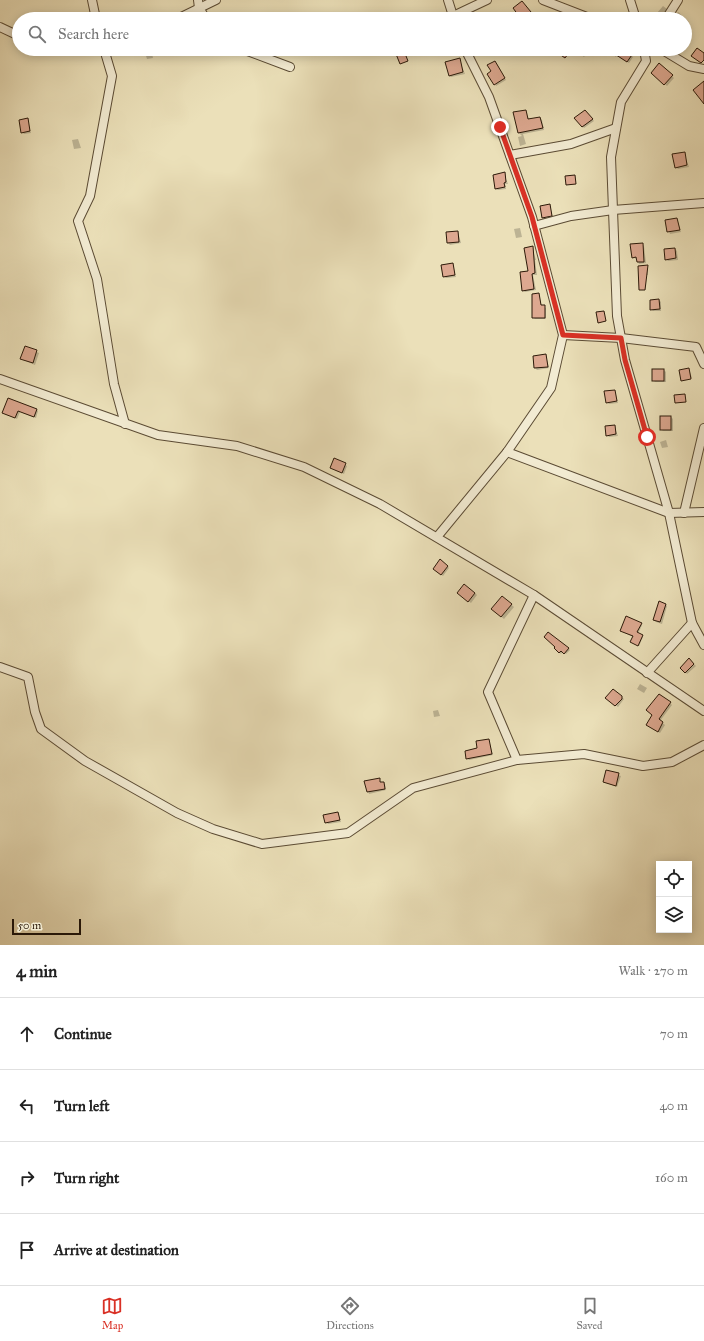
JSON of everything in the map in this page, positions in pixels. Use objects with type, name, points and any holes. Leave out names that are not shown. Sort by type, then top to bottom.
[{"type":"street","points":[[92,0],[95,12]]},
{"type":"street","points":[[187,12],[198,4],[216,0]]},
{"type":"street","points":[[448,0],[452,12]]},
{"type":"street","points":[[465,12],[487,0]]},
{"type":"street","points":[[543,0],[574,12]]},
{"type":"street","points":[[630,0],[634,12]]},
{"type":"street","points":[[670,12],[678,0]]},
{"type":"street","points":[[0,27],[12,33]]},
{"type":"street","points":[[106,56],[112,76],[90,196],[78,221],[97,279],[114,384],[125,424]]},
{"type":"street","points":[[261,56],[290,67]]},
{"type":"street","points":[[437,537],[507,452],[551,388],[563,335],[534,226],[489,97],[469,56]]},
{"type":"street","points":[[645,56],[646,61],[622,102],[611,157],[617,316],[625,360],[669,513],[692,624],[704,645]]},
{"type":"street","points":[[673,56],[689,66],[704,70]]},
{"type":"street","points":[[510,155],[571,144],[616,128]]},
{"type":"street","points":[[534,226],[571,216],[613,210],[704,203]]},
{"type":"street","points":[[563,335],[621,338],[696,347],[704,364]]},
{"type":"street","points":[[0,379],[158,435],[237,446],[304,467],[380,504],[534,595],[704,711]]},
{"type":"street","points":[[684,513],[704,428]]},
{"type":"street","points":[[507,452],[669,513],[704,512]]},
{"type":"street","points":[[517,760],[488,692],[534,595]]},
{"type":"street","points":[[647,673],[692,624]]},
{"type":"street","points":[[0,667],[28,677],[35,712],[42,729],[84,761],[178,813],[213,829],[262,844],[348,833],[413,788],[517,760],[584,754],[643,766],[672,762],[704,745]]},
{"type":"building","points":[[522,1],[531,12],[516,12],[513,8]]},
{"type":"building","points":[[697,48],[704,53],[704,60],[701,63],[691,56]]},
{"type":"building","points":[[397,56],[406,56],[408,61],[400,64]]},
{"type":"building","points":[[618,56],[631,56],[627,62]]},
{"type":"building","points":[[460,58],[463,72],[449,76],[445,62]]},
{"type":"building","points":[[495,61],[505,78],[494,85],[487,74],[491,71],[487,65]]},
{"type":"building","points":[[659,63],[673,75],[664,85],[651,73]]},
{"type":"building","points":[[704,81],[704,104],[693,90]]},
{"type":"building","points":[[526,110],[528,119],[540,117],[543,128],[518,133],[513,112]]},
{"type":"building","points":[[585,110],[593,119],[582,127],[574,118]]},
{"type":"building","points":[[28,118],[30,131],[21,133],[19,120]]},
{"type":"building","points":[[685,152],[687,165],[675,168],[672,154]]},
{"type":"building","points":[[505,172],[505,187],[495,189],[493,175]]},
{"type":"building","points":[[575,175],[576,184],[566,185],[565,176]]},
{"type":"building","points":[[550,204],[552,216],[542,218],[540,206]]},
{"type":"building","points":[[677,218],[680,230],[667,232],[665,220]]},
{"type":"building","points":[[458,231],[459,242],[447,243],[446,232]]},
{"type":"building","points":[[643,243],[644,262],[637,262],[636,257],[632,258],[630,244]]},
{"type":"building","points":[[533,246],[535,273],[532,274],[534,289],[522,291],[520,272],[528,271],[524,248]]},
{"type":"building","points":[[675,248],[676,258],[665,260],[664,249]]},
{"type":"building","points":[[453,263],[455,275],[443,277],[441,265]]},
{"type":"building","points":[[648,265],[645,290],[639,290],[638,266]]},
{"type":"building","points":[[539,293],[541,305],[545,305],[545,318],[532,318],[532,294]]},
{"type":"building","points":[[659,299],[660,309],[650,310],[650,300]]},
{"type":"building","points":[[604,311],[606,321],[598,323],[596,312]]},
{"type":"building","points":[[25,346],[37,350],[33,363],[20,359]]},
{"type":"building","points":[[546,354],[548,367],[534,368],[533,356]]},
{"type":"building","points":[[689,368],[691,379],[681,381],[679,370]]},
{"type":"building","points":[[652,369],[664,369],[664,381],[652,381]]},
{"type":"building","points":[[615,390],[617,401],[606,403],[604,391]]},
{"type":"building","points":[[685,394],[686,402],[675,403],[674,395]]},
{"type":"building","points":[[8,398],[37,409],[34,417],[18,411],[15,418],[2,413]]},
{"type":"building","points":[[660,416],[671,416],[671,430],[660,430]]},
{"type":"building","points":[[615,425],[616,434],[606,436],[605,426]]},
{"type":"building","points":[[334,458],[346,463],[342,473],[330,468]]},
{"type":"building","points":[[440,559],[448,566],[441,575],[433,569]]},
{"type":"building","points":[[464,584],[475,593],[468,602],[457,593]]},
{"type":"building","points":[[502,596],[512,604],[501,617],[491,609]]},
{"type":"building","points":[[659,601],[666,604],[660,622],[653,620]]},
{"type":"building","points":[[626,616],[642,623],[637,632],[643,635],[638,646],[630,642],[633,636],[620,631]]},
{"type":"building","points":[[548,632],[569,648],[564,654],[561,651],[559,653],[544,637]]},
{"type":"building","points":[[689,658],[694,664],[685,673],[680,668]]},
{"type":"building","points":[[613,689],[622,696],[622,699],[615,706],[605,698]]},
{"type":"building","points":[[659,694],[671,702],[659,719],[663,722],[658,732],[646,725],[652,715],[646,710]]},
{"type":"building","points":[[489,739],[492,754],[466,759],[465,751],[477,748],[476,741]]},
{"type":"building","points":[[606,770],[619,773],[616,786],[603,782]]},
{"type":"building","points":[[380,778],[380,782],[384,782],[385,789],[367,792],[364,781]]},
{"type":"building","points":[[338,812],[340,820],[325,823],[323,815]]},
{"type":"route","points":[[500,127],[532,217],[563,335],[621,338],[625,360],[647,437]]}]
